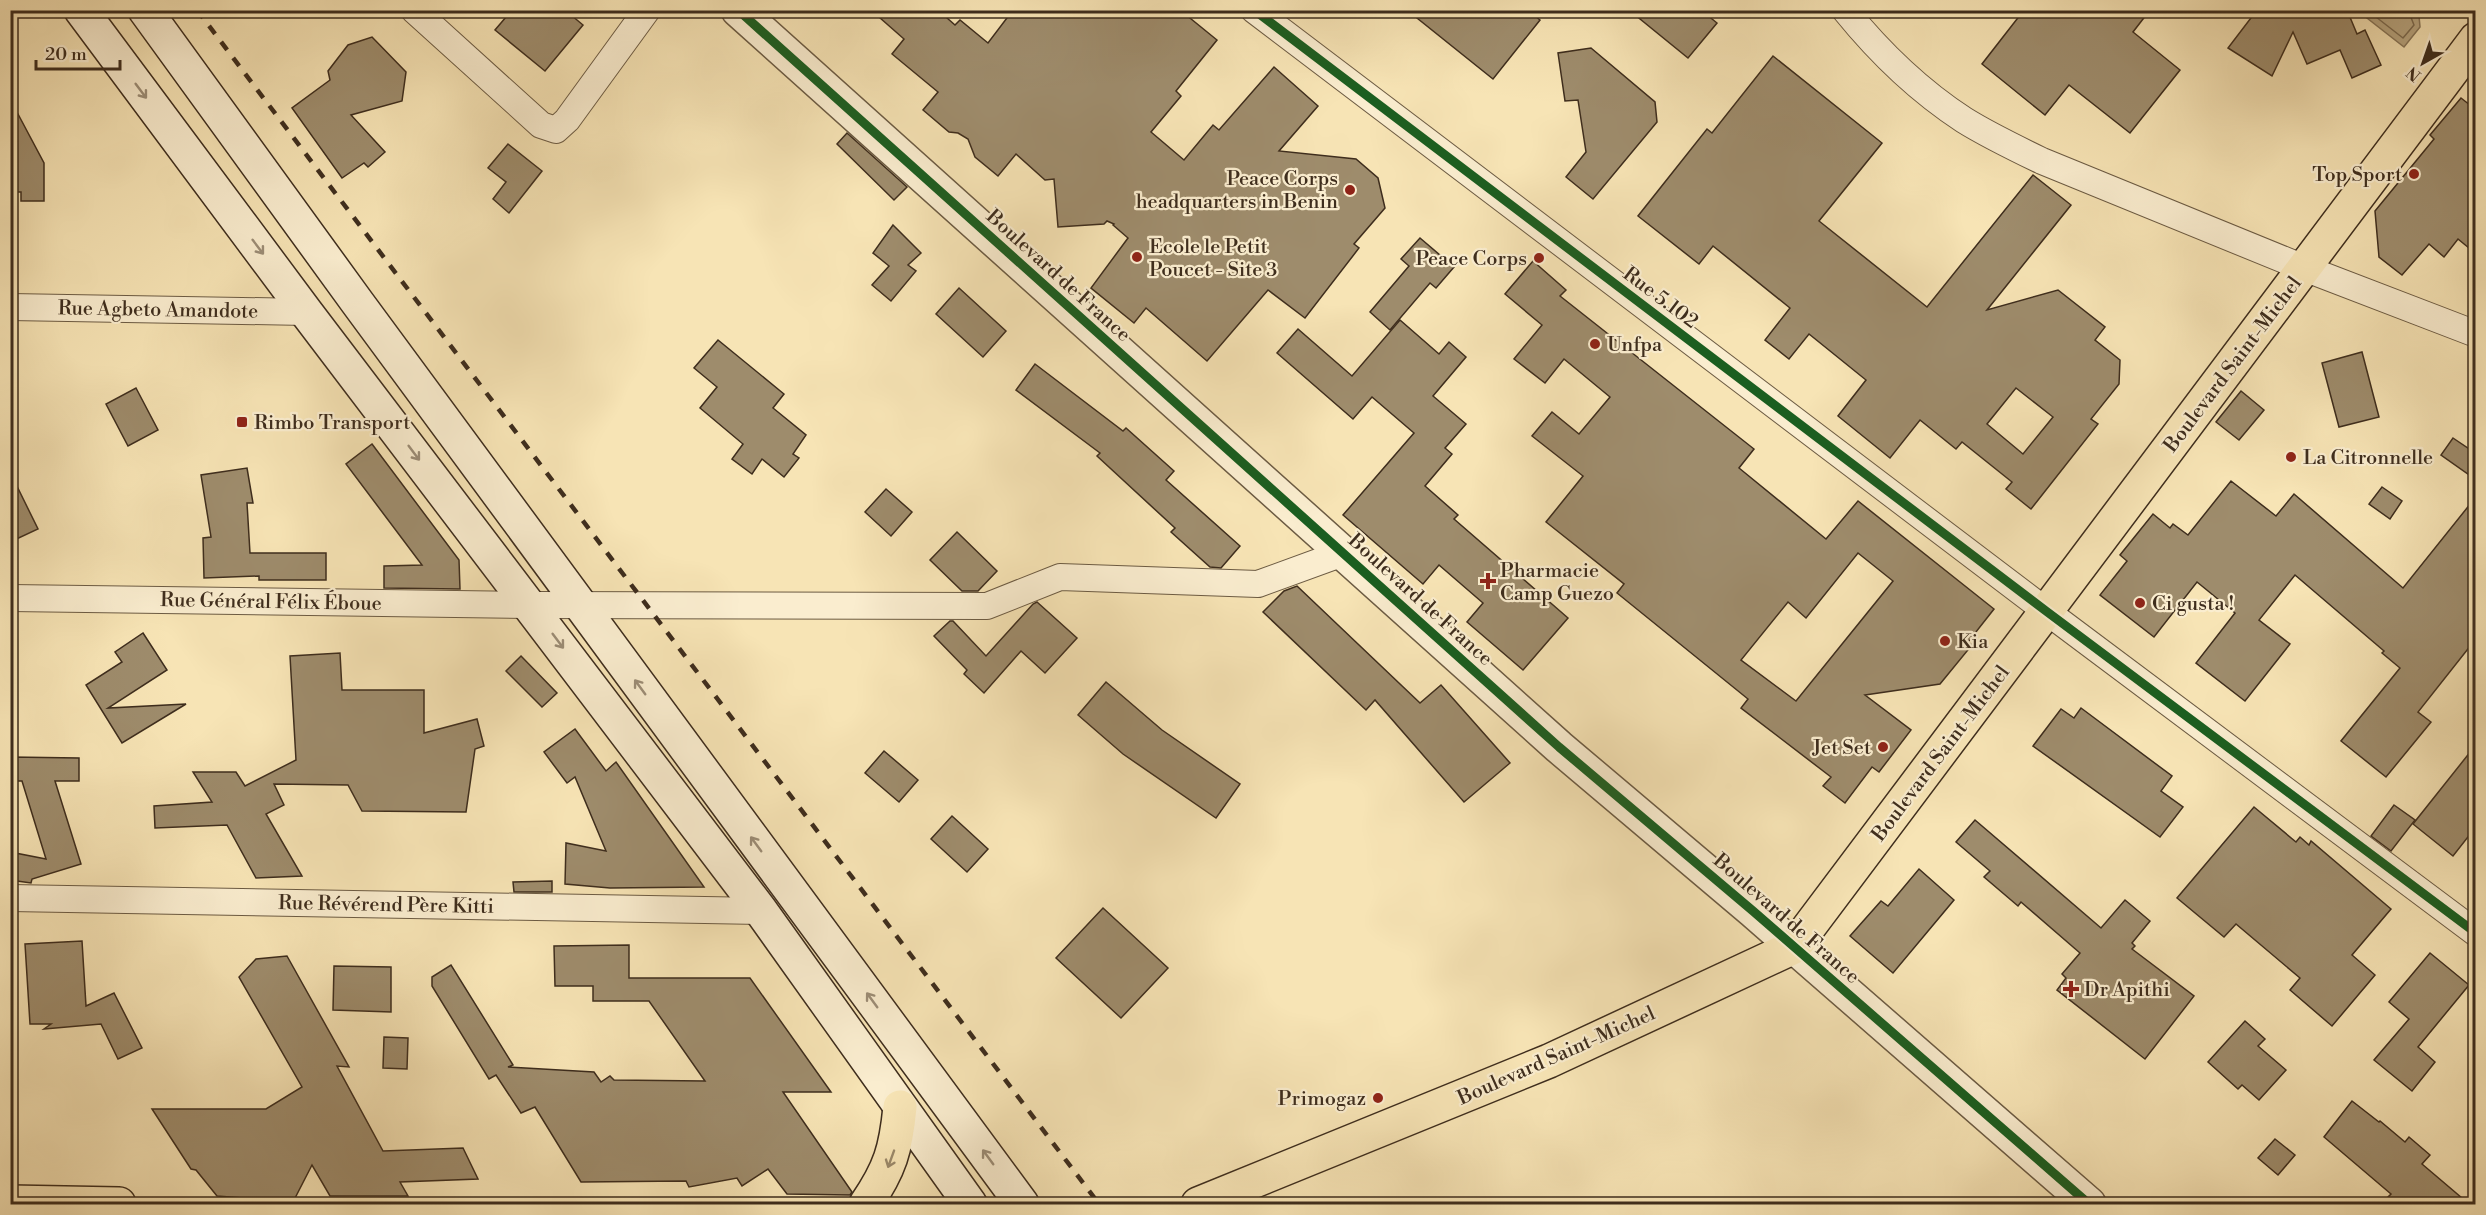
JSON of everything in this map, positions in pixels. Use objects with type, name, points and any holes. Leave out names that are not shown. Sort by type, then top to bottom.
[{"type":"main road","points":[[81,10],[306,312],[531,605],[761,911],[970,1204]]},
{"type":"main road","points":[[145,10],[364,312],[1022,1204]]},
{"type":"main road","name":"Boulevard de France","points":[[738,10],[1559,747],[1794,947],[2089,1204]]},
{"type":"main road","name":"Boulevard Saint-Michel","points":[[1198,1204],[1549,1061],[1794,947],[2475,39]]},
{"type":"main road","points":[[866,1204],[889,1165],[897,1143],[900,1107]]},
{"type":"main road","points":[[10,1202],[119,1204]]},
{"type":"street","points":[[414,10],[541,125],[556,130],[567,120],[647,10]]},
{"type":"street","name":"Rue 5.102","points":[[1254,10],[2046,611],[2475,933]]},
{"type":"street","points":[[1845,10],[1869,40],[1932,98],[1965,120],[2042,161],[2304,268],[2475,334]]},
{"type":"street","name":"Rue Agbeto Amandote","points":[[10,307],[306,312]]},
{"type":"street","name":"Rue Général Félix Éboue","points":[[10,598],[531,605],[987,606],[1060,577],[1258,584],[1342,553]]},
{"type":"street","name":"Rue Révérend Père Kitti","points":[[10,897],[761,911]]},
{"type":"water","points":[[2358,11],[2411,11],[2419,16],[2420,27],[2404,47]]},
{"type":"building","points":[[512,10],[565,10],[583,25],[545,71],[495,30]]},
{"type":"building","points":[[871,10],[938,10],[955,25],[960,20],[988,43],[1013,10],[1180,10],[1217,40],[1176,91],[1181,96],[1151,132],[1184,160],[1213,125],[1219,130],[1274,67],[1318,106],[1279,151],[1356,159],[1378,178],[1385,208],[1354,244],[1359,248],[1305,318],[1268,290],[1207,361],[1146,308],[1134,323],[1091,288],[1128,238],[1114,224],[1107,221],[1104,224],[1058,227],[1054,179],[1045,180],[1016,154],[998,176],[975,157],[968,139],[958,133],[949,132],[923,110],[938,92],[892,54],[904,39]]},
{"type":"building","points":[[1407,10],[1528,10],[1540,20],[1493,79]]},
{"type":"building","points":[[1629,10],[1701,10],[1717,23],[1688,58]]},
{"type":"building","points":[[2024,10],[2150,10],[2133,32],[2180,70],[2130,133],[2069,85],[2045,115],[1982,64]]},
{"type":"building","points":[[2257,10],[2347,10],[2357,34],[2365,30],[2381,65],[2352,78],[2340,50],[2307,64],[2293,32],[2272,76],[2228,48]]},
{"type":"building","points":[[372,37],[406,72],[402,101],[351,115],[385,152],[368,167],[364,163],[342,178],[292,108],[330,80],[328,71],[348,45]]},
{"type":"building","points":[[1591,48],[1655,102],[1657,122],[1593,199],[1566,177],[1586,152],[1578,100],[1565,101],[1558,53]]},
{"type":"building","points":[[1773,56],[1882,143],[1819,221],[1927,307],[2033,175],[2071,205],[1987,310],[2058,290],[2105,327],[2095,340],[2120,360],[2119,384],[2091,419],[2098,424],[2031,509],[2006,489],[2012,482],[1962,442],[1956,449],[1920,420],[1890,458],[1838,416],[1866,380],[1809,334],[1789,359],[1765,340],[1790,308],[1713,246],[1699,264],[1638,216],[1707,129],[1712,133]],"holes":[[[2016,388],[2053,417],[2023,454],[1987,424]]]},
{"type":"building","points":[[2461,98],[2475,109],[2475,253],[2458,239],[2444,257],[2429,244],[2402,275],[2379,257],[2375,211],[2434,139],[2430,135]]},
{"type":"building","points":[[10,99],[44,163],[44,201],[21,201],[21,192],[11,192]]},
{"type":"building","points":[[847,133],[907,187],[894,200],[837,144]]},
{"type":"building","points":[[508,144],[542,171],[509,213],[493,199],[506,182],[488,168]]},
{"type":"building","points":[[893,225],[921,253],[908,265],[916,271],[891,301],[872,285],[889,266],[873,253]]},
{"type":"building","points":[[1420,238],[1454,267],[1436,288],[1430,283],[1390,330],[1370,312],[1409,266],[1401,259]]},
{"type":"building","points":[[1533,261],[1566,290],[1560,296],[1754,449],[1739,468],[1826,539],[1858,501],[1994,609],[1968,642],[1972,645],[1940,684],[1865,695],[1911,730],[1879,772],[1872,767],[1845,803],[1823,786],[1831,777],[1741,708],[1748,699],[1617,593],[1624,584],[1546,522],[1583,476],[1532,436],[1552,412],[1579,434],[1610,397],[1564,359],[1545,383],[1514,359],[1542,325],[1505,294]],"holes":[[[1858,553],[1893,581],[1796,701],[1741,660],[1788,602],[1806,618]]]},
{"type":"building","points":[[959,288],[1006,331],[983,357],[936,314]]},
{"type":"building","points":[[1400,320],[1439,354],[1449,342],[1466,357],[1433,396],[1466,424],[1445,448],[1452,454],[1425,486],[1458,515],[1454,519],[1568,618],[1523,670],[1467,622],[1483,603],[1439,565],[1423,584],[1343,515],[1414,433],[1372,397],[1353,419],[1277,353],[1298,329],[1352,376]]},
{"type":"building","points":[[718,340],[784,394],[773,408],[806,435],[793,454],[799,458],[784,477],[762,459],[752,474],[732,459],[743,444],[700,408],[717,387],[694,368]]},
{"type":"building","points":[[2362,352],[2379,417],[2339,427],[2322,363]]},
{"type":"building","points":[[1035,364],[1123,431],[1126,428],[1174,471],[1166,480],[1240,546],[1221,568],[1210,567],[1171,532],[1175,528],[1097,456],[1100,453],[1016,390]]},
{"type":"building","points":[[136,388],[158,430],[128,446],[106,404]]},
{"type":"building","points":[[2241,391],[2264,410],[2239,440],[2216,422]]},
{"type":"building","points":[[2453,438],[2475,453],[2475,479],[2441,455]]},
{"type":"building","points":[[372,444],[459,560],[460,589],[384,588],[384,566],[422,565],[346,464]]},
{"type":"building","points":[[247,468],[253,503],[247,503],[250,553],[326,553],[326,580],[259,580],[259,576],[204,578],[203,538],[211,537],[201,475]]},
{"type":"building","points":[[10,472],[38,529],[10,542]]},
{"type":"building","points":[[2231,481],[2276,516],[2294,494],[2403,588],[2475,498],[2475,640],[2418,712],[2431,722],[2386,777],[2341,741],[2400,668],[2382,653],[2384,651],[2295,575],[2259,620],[2290,644],[2245,701],[2196,663],[2235,613],[2197,582],[2154,637],[2100,595],[2127,561],[2120,555],[2153,514],[2170,528],[2173,524],[2188,535]]},
{"type":"building","points":[[2382,487],[2402,501],[2390,519],[2369,504]]},
{"type":"building","points":[[886,489],[912,512],[891,536],[865,512]]},
{"type":"building","points":[[957,532],[997,571],[978,591],[962,591],[930,560]]},
{"type":"building","points":[[1297,586],[1420,703],[1441,685],[1510,763],[1464,802],[1375,700],[1366,710],[1263,612],[1284,591]]},
{"type":"building","points":[[1037,602],[1077,638],[1045,673],[1021,651],[984,693],[964,674],[967,670],[934,636],[950,621],[953,621],[986,656]]},
{"type":"building","points":[[143,633],[167,670],[108,708],[186,704],[122,743],[86,685],[122,662],[115,652]]},
{"type":"building","points":[[340,653],[342,690],[424,690],[424,733],[477,719],[484,746],[475,749],[466,812],[362,811],[348,785],[274,784],[284,805],[266,814],[302,876],[256,878],[227,825],[155,828],[154,806],[212,802],[193,772],[236,772],[245,786],[296,760],[290,656]]},
{"type":"building","points":[[521,656],[557,693],[542,707],[506,671]]},
{"type":"building","points":[[1106,682],[1162,730],[1240,784],[1216,818],[1123,754],[1078,715]]},
{"type":"building","points":[[2081,708],[2172,776],[2161,791],[2183,807],[2160,837],[2033,746],[2061,709],[2074,718]]},
{"type":"building","points":[[575,729],[606,771],[616,762],[704,887],[610,888],[565,884],[566,843],[606,851],[575,777],[567,783],[544,752]]},
{"type":"building","points":[[2475,746],[2475,828],[2453,856],[2413,824]]},
{"type":"building","points":[[884,751],[918,780],[899,802],[865,773]]},
{"type":"building","points":[[10,757],[79,758],[79,781],[55,781],[81,864],[32,879],[31,883],[10,880],[10,852],[46,859],[22,781],[10,781]]},
{"type":"building","points":[[2394,805],[2415,820],[2391,851],[2371,836]]},
{"type":"building","points":[[2254,807],[2296,842],[2300,837],[2309,845],[2311,841],[2391,909],[2352,955],[2375,975],[2332,1026],[2290,990],[2300,978],[2236,924],[2224,937],[2177,898]]},
{"type":"building","points":[[952,816],[988,849],[967,872],[931,839]]},
{"type":"building","points":[[1975,820],[2101,928],[2125,900],[2150,921],[2132,943],[2135,946],[2132,949],[2194,996],[2145,1059],[2057,990],[2066,978],[2062,974],[2080,953],[2021,902],[2018,906],[1984,877],[1990,871],[1956,842]]},
{"type":"building","points":[[1919,869],[1954,900],[1893,973],[1850,936],[1881,901],[1888,906]]},
{"type":"building","points":[[552,881],[552,892],[514,892],[513,882]]},
{"type":"building","points":[[1103,908],[1168,968],[1121,1018],[1056,958]]},
{"type":"building","points":[[82,941],[86,1006],[114,993],[142,1048],[118,1059],[101,1024],[44,1029],[51,1024],[30,1024],[25,944]]},
{"type":"building","points":[[629,945],[629,978],[750,978],[831,1092],[783,1092],[852,1192],[850,1195],[787,1194],[768,1169],[742,1186],[737,1178],[689,1187],[686,1181],[581,1182],[535,1107],[521,1113],[496,1075],[489,1079],[432,986],[432,977],[451,965],[513,1065],[508,1067],[594,1072],[601,1082],[610,1076],[614,1080],[705,1081],[649,1001],[593,1001],[593,986],[555,986],[554,946]]},
{"type":"building","points":[[2430,953],[2469,985],[2418,1047],[2435,1062],[2412,1091],[2374,1060],[2409,1019],[2389,1002]]},
{"type":"building","points":[[287,956],[349,1067],[337,1066],[383,1151],[463,1148],[478,1179],[400,1182],[408,1196],[330,1196],[312,1165],[293,1202],[217,1196],[196,1170],[191,1169],[152,1109],[266,1109],[302,1087],[239,977],[256,959]]},
{"type":"building","points":[[334,966],[391,967],[391,1012],[333,1010]]},
{"type":"building","points":[[2245,1021],[2265,1039],[2258,1046],[2286,1070],[2259,1100],[2242,1085],[2238,1089],[2208,1062]]},
{"type":"building","points":[[384,1037],[408,1038],[407,1069],[383,1068]]},
{"type":"building","points":[[2352,1101],[2405,1142],[2409,1137],[2430,1155],[2422,1164],[2469,1204],[2381,1204],[2391,1194],[2324,1137]]},
{"type":"building","points":[[2275,1139],[2295,1155],[2278,1175],[2258,1158]]},
{"type":"railway","points":[[197,10],[1099,1204]]},
{"type":"cycle path","points":[[738,10],[1559,747],[1753,911],[2089,1204]]},
{"type":"cycle path","points":[[1254,10],[2046,611],[2476,933]]},
{"type":"place","name":"Top Sport","points":[[2414,174]]},
{"type":"place","name":"Peace Corps headquarters in Benin","points":[[1350,190]]},
{"type":"place","name":"Ecole le Petit Poucet - Site 3","points":[[1137,257]]},
{"type":"place","name":"Peace Corps","points":[[1539,258]]},
{"type":"place","name":"Unfpa","points":[[1595,344]]},
{"type":"place","name":"Rimbo Transport","points":[[242,422]]},
{"type":"place","name":"La Citronnelle","points":[[2291,457]]},
{"type":"place","name":"Pharmacie Camp Guezo","points":[[1488,581]]},
{"type":"place","name":"Ci gusta !","points":[[2140,603]]},
{"type":"place","name":"Kia","points":[[1945,641]]},
{"type":"place","name":"Jet Set","points":[[1883,747]]},
{"type":"place","name":"Dr Apithi","points":[[2071,989]]},
{"type":"place","name":"Primogaz","points":[[1378,1098]]}]
